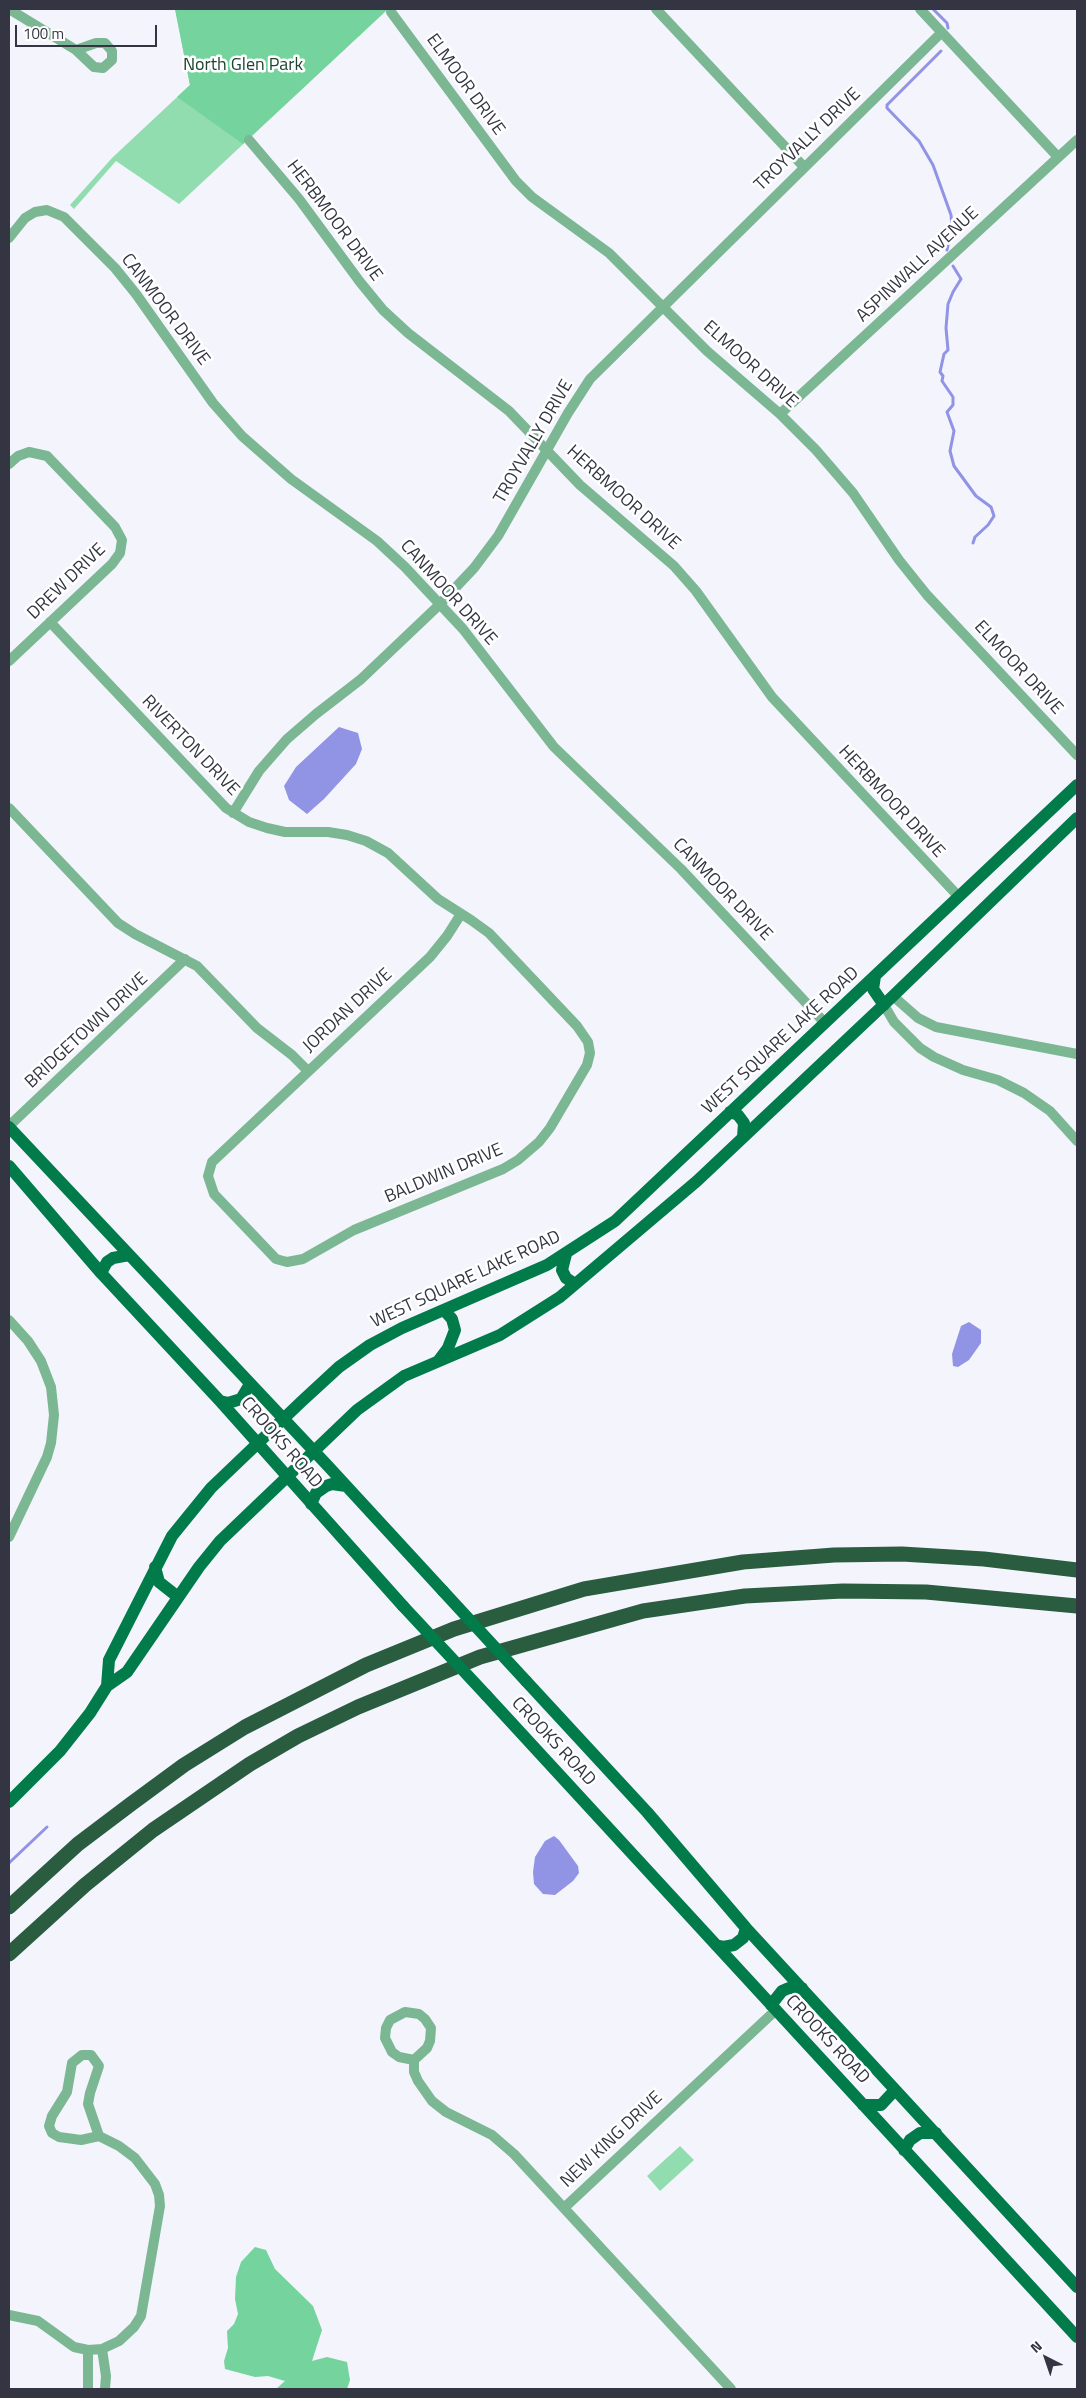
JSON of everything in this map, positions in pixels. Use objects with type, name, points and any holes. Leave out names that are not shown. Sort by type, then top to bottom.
[{"type":"highway","points":[[9,1907],[78,1844],[184,1765],[237,1732],[307,1693],[366,1665],[454,1629],[584,1589],[743,1562],[834,1555],[902,1554],[984,1559],[1077,1570]]},
{"type":"highway","points":[[9,1954],[85,1885],[154,1830],[250,1764],[298,1736],[358,1707],[480,1657],[643,1611],[745,1596],[843,1591],[926,1592],[1077,1606]]},
{"type":"main road","name":"WEST SQUARE LAKE ROAD","points":[[107,1686],[109,1660],[172,1536],[198,1501],[329,1376],[359,1352],[402,1328],[513,1281],[566,1254],[626,1212],[1077,785]]},
{"type":"main road","name":"WEST SQUARE LAKE ROAD","points":[[9,1802],[60,1751],[86,1718],[107,1686],[127,1672],[178,1597],[220,1541],[286,1476],[379,1393],[404,1376],[512,1328],[550,1305],[697,1181],[894,996],[1077,818]]},
{"type":"main road","points":[[875,976],[873,989],[884,1005]]},
{"type":"main road","points":[[730,1112],[738,1115],[744,1123],[743,1137]]},
{"type":"main road","name":"CROOKS ROAD","points":[[10,1129],[314,1451],[647,1812],[746,1928],[1077,2287]]},
{"type":"main road","name":"CROOKS ROAD","points":[[9,1166],[102,1273],[258,1443],[310,1504],[403,1606],[1077,2337]]},
{"type":"main road","points":[[566,1254],[562,1270],[566,1278],[575,1284]]},
{"type":"main road","points":[[102,1273],[108,1262],[113,1258],[129,1255]]},
{"type":"main road","points":[[439,1360],[448,1348],[455,1330],[452,1319],[444,1310]]},
{"type":"main road","points":[[220,1401],[228,1403],[241,1398],[250,1384]]},
{"type":"main road","points":[[310,1504],[316,1493],[326,1486],[346,1486]]},
{"type":"main road","points":[[155,1567],[159,1582],[178,1597]]},
{"type":"main road","points":[[716,1945],[723,1947],[734,1945],[743,1938],[746,1928]]},
{"type":"main road","points":[[773,2008],[773,1999],[782,1991],[789,1988],[802,1988]]},
{"type":"main road","points":[[863,2105],[881,2105],[896,2090]]},
{"type":"main road","points":[[904,2150],[910,2140],[920,2133],[936,2133]]},
{"type":"street","points":[[9,9],[76,50]]},
{"type":"street","points":[[656,9],[804,166]]},
{"type":"street","points":[[920,9],[1058,157]]},
{"type":"street","name":"ELMOOR DRIVE","points":[[391,12],[516,182],[532,197],[610,253],[725,368],[780,414],[839,475],[926,595],[1077,755]]},
{"type":"street","name":"TROYVALLY DRIVE","points":[[233,813],[259,771],[288,740],[316,714],[360,680],[440,604],[474,568],[498,536],[578,395],[590,379],[941,33]]},
{"type":"street","name":"HERBMOOR DRIVE","points":[[249,140],[304,204],[360,282],[383,310],[408,333],[495,399],[580,484],[681,574],[704,601],[746,663],[778,704],[959,897]]},
{"type":"street","name":"ASPINWALL AVENUE","points":[[780,414],[1077,140]]},
{"type":"street","name":"CANMOOR DRIVE","points":[[9,238],[25,218],[35,212],[47,210],[64,217],[115,268],[145,306],[213,403],[242,436],[291,479],[393,554],[440,604],[554,747],[681,869],[825,1022]]},
{"type":"street","name":"DREW DRIVE","points":[[9,464],[18,456],[34,452],[42,454],[52,461],[115,527],[121,535],[122,546],[120,553],[112,564],[9,661]]},
{"type":"street","name":"RIVERTON DRIVE","points":[[50,622],[210,794],[233,813],[258,825],[275,830],[328,832],[366,841],[388,853],[430,893],[461,914]]},
{"type":"street","points":[[9,808],[118,923],[135,934],[186,959],[205,973],[248,1019],[292,1055],[308,1071]]},
{"type":"street","name":"BALDWIN DRIVE","points":[[287,1262],[303,1259],[354,1230],[503,1169],[518,1160],[539,1142],[550,1128],[587,1065],[590,1048],[582,1032],[497,940],[461,914]]},
{"type":"street","name":"JORDAN DRIVE","points":[[287,1262],[272,1256],[217,1198],[211,1189],[208,1176],[212,1162],[218,1154],[430,957],[447,936],[461,914]]},
{"type":"street","name":"BRIDGETOWN DRIVE","points":[[10,1129],[186,959]]},
{"type":"street","points":[[894,996],[907,1010],[936,1027],[1077,1054]]},
{"type":"street","points":[[884,1005],[894,1022],[920,1048],[955,1067],[998,1080],[1024,1092],[1050,1112],[1077,1141]]},
{"type":"street","points":[[9,1320],[28,1341],[41,1361],[50,1387],[54,1415],[47,1457],[9,1537]]},
{"type":"street","name":"NEW KING DRIVE","points":[[731,2389],[564,2208],[773,2008]]},
{"type":"street","points":[[409,2011],[419,2014],[431,2028],[430,2042],[427,2048],[414,2060],[399,2057],[392,2052],[385,2038],[387,2024],[393,2017],[402,2012],[409,2011]]},
{"type":"street","points":[[9,2315],[38,2321],[74,2347],[95,2350],[126,2335],[141,2316],[160,2206],[157,2189],[149,2174],[126,2150],[99,2136],[81,2140],[59,2137],[52,2133],[49,2126],[49,2121],[67,2092],[72,2063],[82,2055],[91,2055],[99,2066],[88,2104],[99,2136]]},
{"type":"street","points":[[414,2060],[418,2081],[432,2101],[446,2112],[498,2140],[564,2208]]},
{"type":"street","points":[[88,2389],[95,2350]]},
{"type":"street","points":[[95,2350],[106,2376],[105,2389]]},
{"type":"green space","name":"North Glen Park","points":[[175,9],[388,9],[179,204],[116,161],[74,209],[70,205],[112,158],[190,85]]},
{"type":"green space","name":"North Glen Park","points":[[175,9],[388,9],[243,144],[177,97],[190,85]]},
{"type":"green space","points":[[680,2146],[694,2160],[660,2191],[647,2176]]},
{"type":"green space","points":[[255,2247],[266,2250],[275,2269],[313,2306],[322,2330],[312,2361],[327,2357],[347,2362],[350,2380],[347,2389],[276,2389],[285,2381],[268,2376],[255,2377],[225,2369],[224,2361],[228,2348],[227,2331],[234,2324],[238,2314],[235,2299],[236,2277],[241,2262]]},
{"type":"water","points":[[339,727],[358,733],[362,749],[356,764],[324,799],[307,814],[289,800],[284,786],[296,767]]},
{"type":"water","points":[[969,1322],[981,1330],[981,1343],[969,1360],[958,1367],[953,1366],[952,1354],[961,1326]]},
{"type":"water","points":[[554,1836],[578,1866],[579,1873],[573,1881],[555,1895],[543,1894],[534,1884],[535,1857],[545,1841]]},
{"type":"waterway","points":[[933,9],[947,23],[948,28]]},
{"type":"waterway","points":[[941,51],[887,105],[887,108],[919,141],[933,165],[951,215],[952,227],[947,250]]},
{"type":"waterway","points":[[953,266],[961,279],[948,304],[946,328],[948,350],[944,354],[940,372],[943,376],[942,381],[953,397],[953,405],[947,412],[954,431],[950,451],[954,466],[976,496],[991,507],[994,516],[988,525],[975,537],[973,543]]},
{"type":"waterway","points":[[9,1863],[47,1827]]}]
